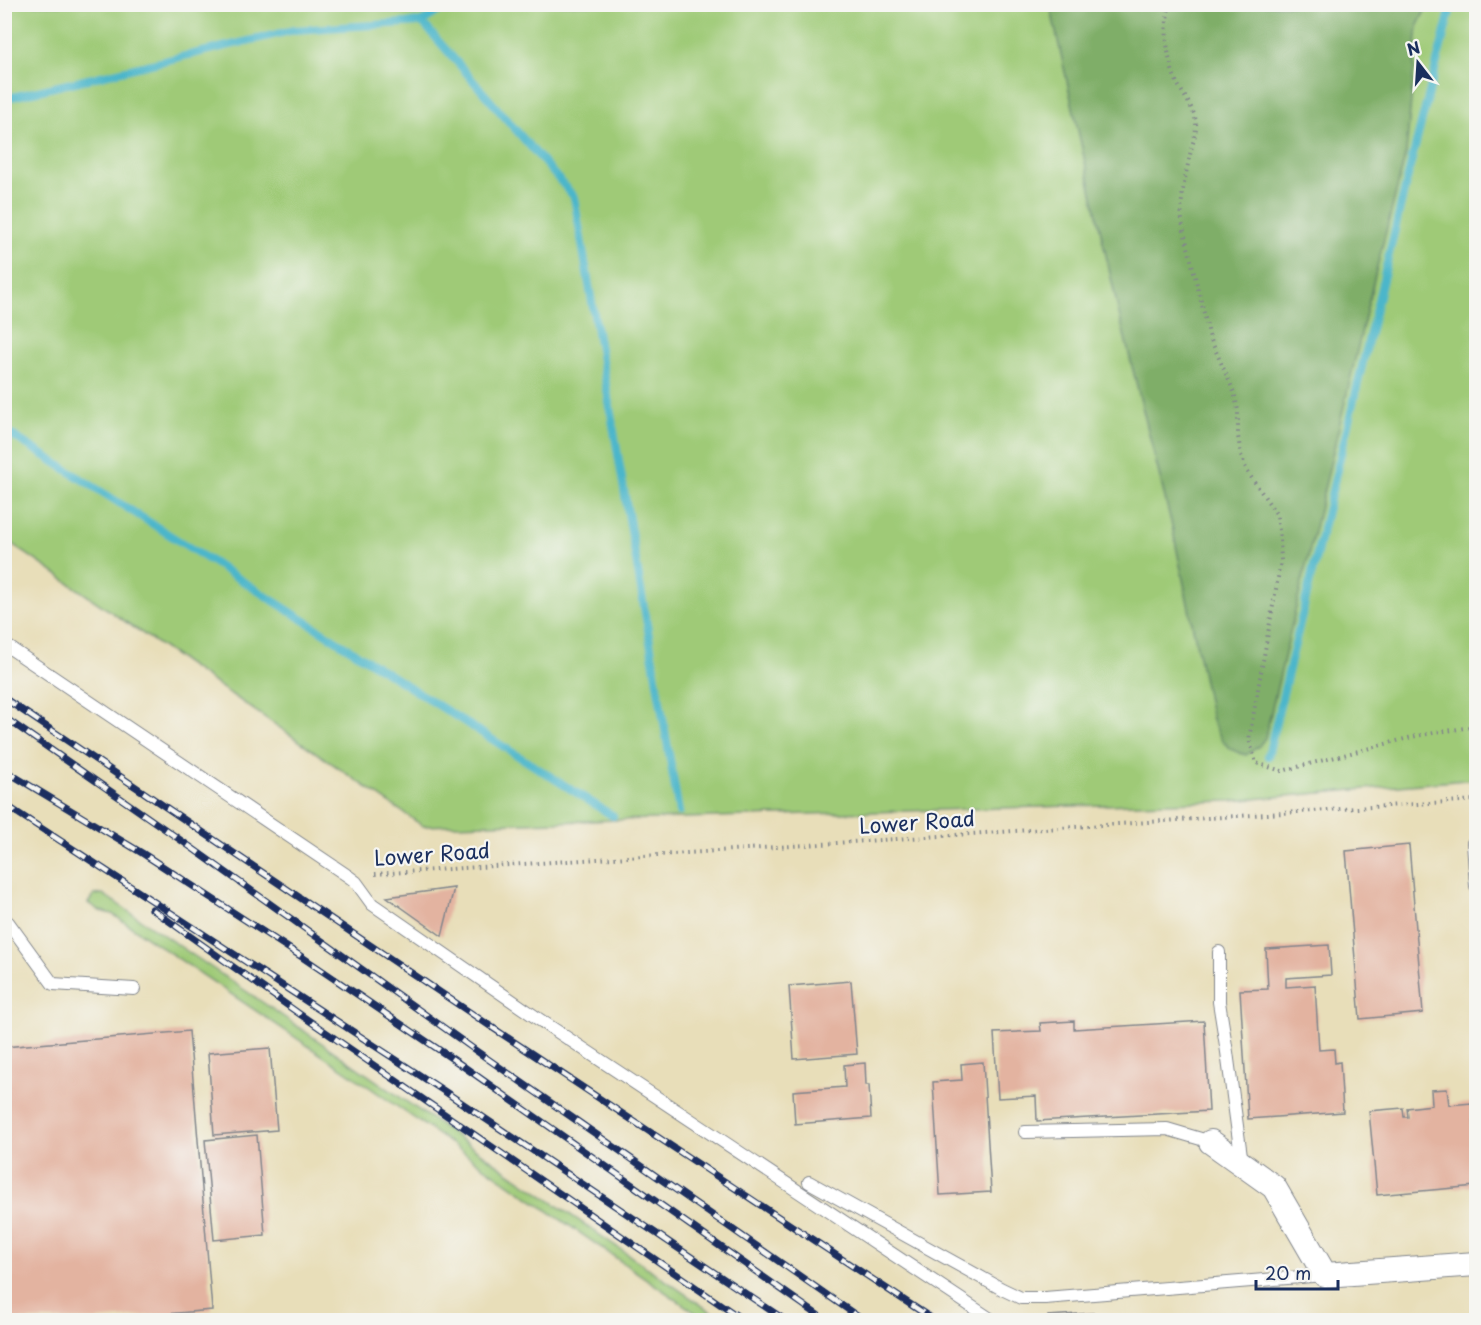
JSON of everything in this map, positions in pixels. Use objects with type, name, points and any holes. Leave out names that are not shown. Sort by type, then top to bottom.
[{"type":"street","points":[[1211,1142],[1274,1186],[1325,1275],[1476,1264]]},
{"type":"lane","points":[[4,644],[348,876],[356,882],[372,904],[537,1018],[992,1320]]},
{"type":"lane","points":[[1473,843],[1476,886]]},
{"type":"lane","points":[[4,922],[8,922],[52,984],[134,989]]},
{"type":"lane","points":[[1219,952],[1219,1002],[1242,1164]]},
{"type":"lane","points":[[1025,1132],[1167,1129],[1211,1142]]},
{"type":"lane","points":[[809,1182],[1021,1298],[1045,1298],[1325,1275]]},
{"type":"path","points":[[1170,4],[1166,24],[1168,53],[1175,78],[1191,108],[1196,123],[1183,194],[1181,216],[1183,227],[1210,338],[1234,392],[1238,410],[1241,455],[1247,471],[1276,512],[1280,538],[1281,561],[1249,739],[1256,763],[1282,771],[1416,736],[1476,726]]},
{"type":"path","name":"Lower Road","points":[[371,874],[1476,800]]},
{"type":"green space","points":[[5,5],[1476,5],[1476,779],[1231,801],[423,826],[5,539]]},
{"type":"green space","points":[[1050,5],[1428,5],[1418,25],[1406,153],[1265,738],[1259,746],[1246,755],[1228,747],[1212,720],[1172,526],[1120,318]]},
{"type":"green space","points":[[103,894],[723,1320],[694,1320],[697,1314],[369,1087],[112,914],[100,911],[88,903],[94,895]]},
{"type":"building","points":[[1409,845],[1423,1013],[1360,1019],[1346,851]]},
{"type":"building","points":[[454,888],[442,936],[387,897]]},
{"type":"building","points":[[1329,945],[1331,975],[1286,978],[1286,987],[1315,985],[1319,1050],[1334,1049],[1335,1063],[1340,1062],[1343,1112],[1248,1119],[1240,990],[1268,989],[1266,949]]},
{"type":"building","points":[[851,981],[857,1054],[794,1059],[789,986]]},
{"type":"building","points":[[1074,1021],[1074,1029],[1204,1021],[1209,1111],[1037,1121],[1036,1096],[998,1098],[994,1033],[1041,1031],[1040,1023]]},
{"type":"building","points":[[189,1031],[212,1310],[97,1320],[4,1320],[4,1047]]},
{"type":"building","points":[[270,1048],[277,1130],[214,1135],[208,1053]]},
{"type":"building","points":[[983,1062],[991,1192],[940,1195],[933,1082],[962,1080],[961,1064]]},
{"type":"building","points":[[865,1063],[871,1118],[795,1124],[793,1091],[845,1087],[844,1065]]},
{"type":"building","points":[[1447,1089],[1449,1105],[1472,1103],[1476,1186],[1377,1195],[1369,1111],[1403,1108],[1404,1117],[1408,1117],[1407,1108],[1432,1105],[1431,1090]]},
{"type":"building","points":[[257,1135],[265,1235],[214,1240],[205,1140]]},
{"type":"building","points":[[1093,1313],[1093,1320],[1049,1320],[1048,1316]]},
{"type":"waterway","points":[[4,99],[294,30],[422,22],[450,4]]},
{"type":"waterway","points":[[1268,756],[1412,159],[1452,4]]},
{"type":"waterway","points":[[422,22],[574,197],[679,812]]},
{"type":"waterway","points":[[4,430],[613,816]]},
{"type":"railway","points":[[4,698],[496,1030],[934,1320]]},
{"type":"railway","points":[[4,717],[475,1050],[863,1320]]},
{"type":"railway","points":[[4,770],[142,853],[302,957],[460,1064],[825,1320]]},
{"type":"railway","points":[[4,804],[444,1091],[785,1320]]},
{"type":"railway","points":[[152,909],[301,1015],[743,1320]]}]
